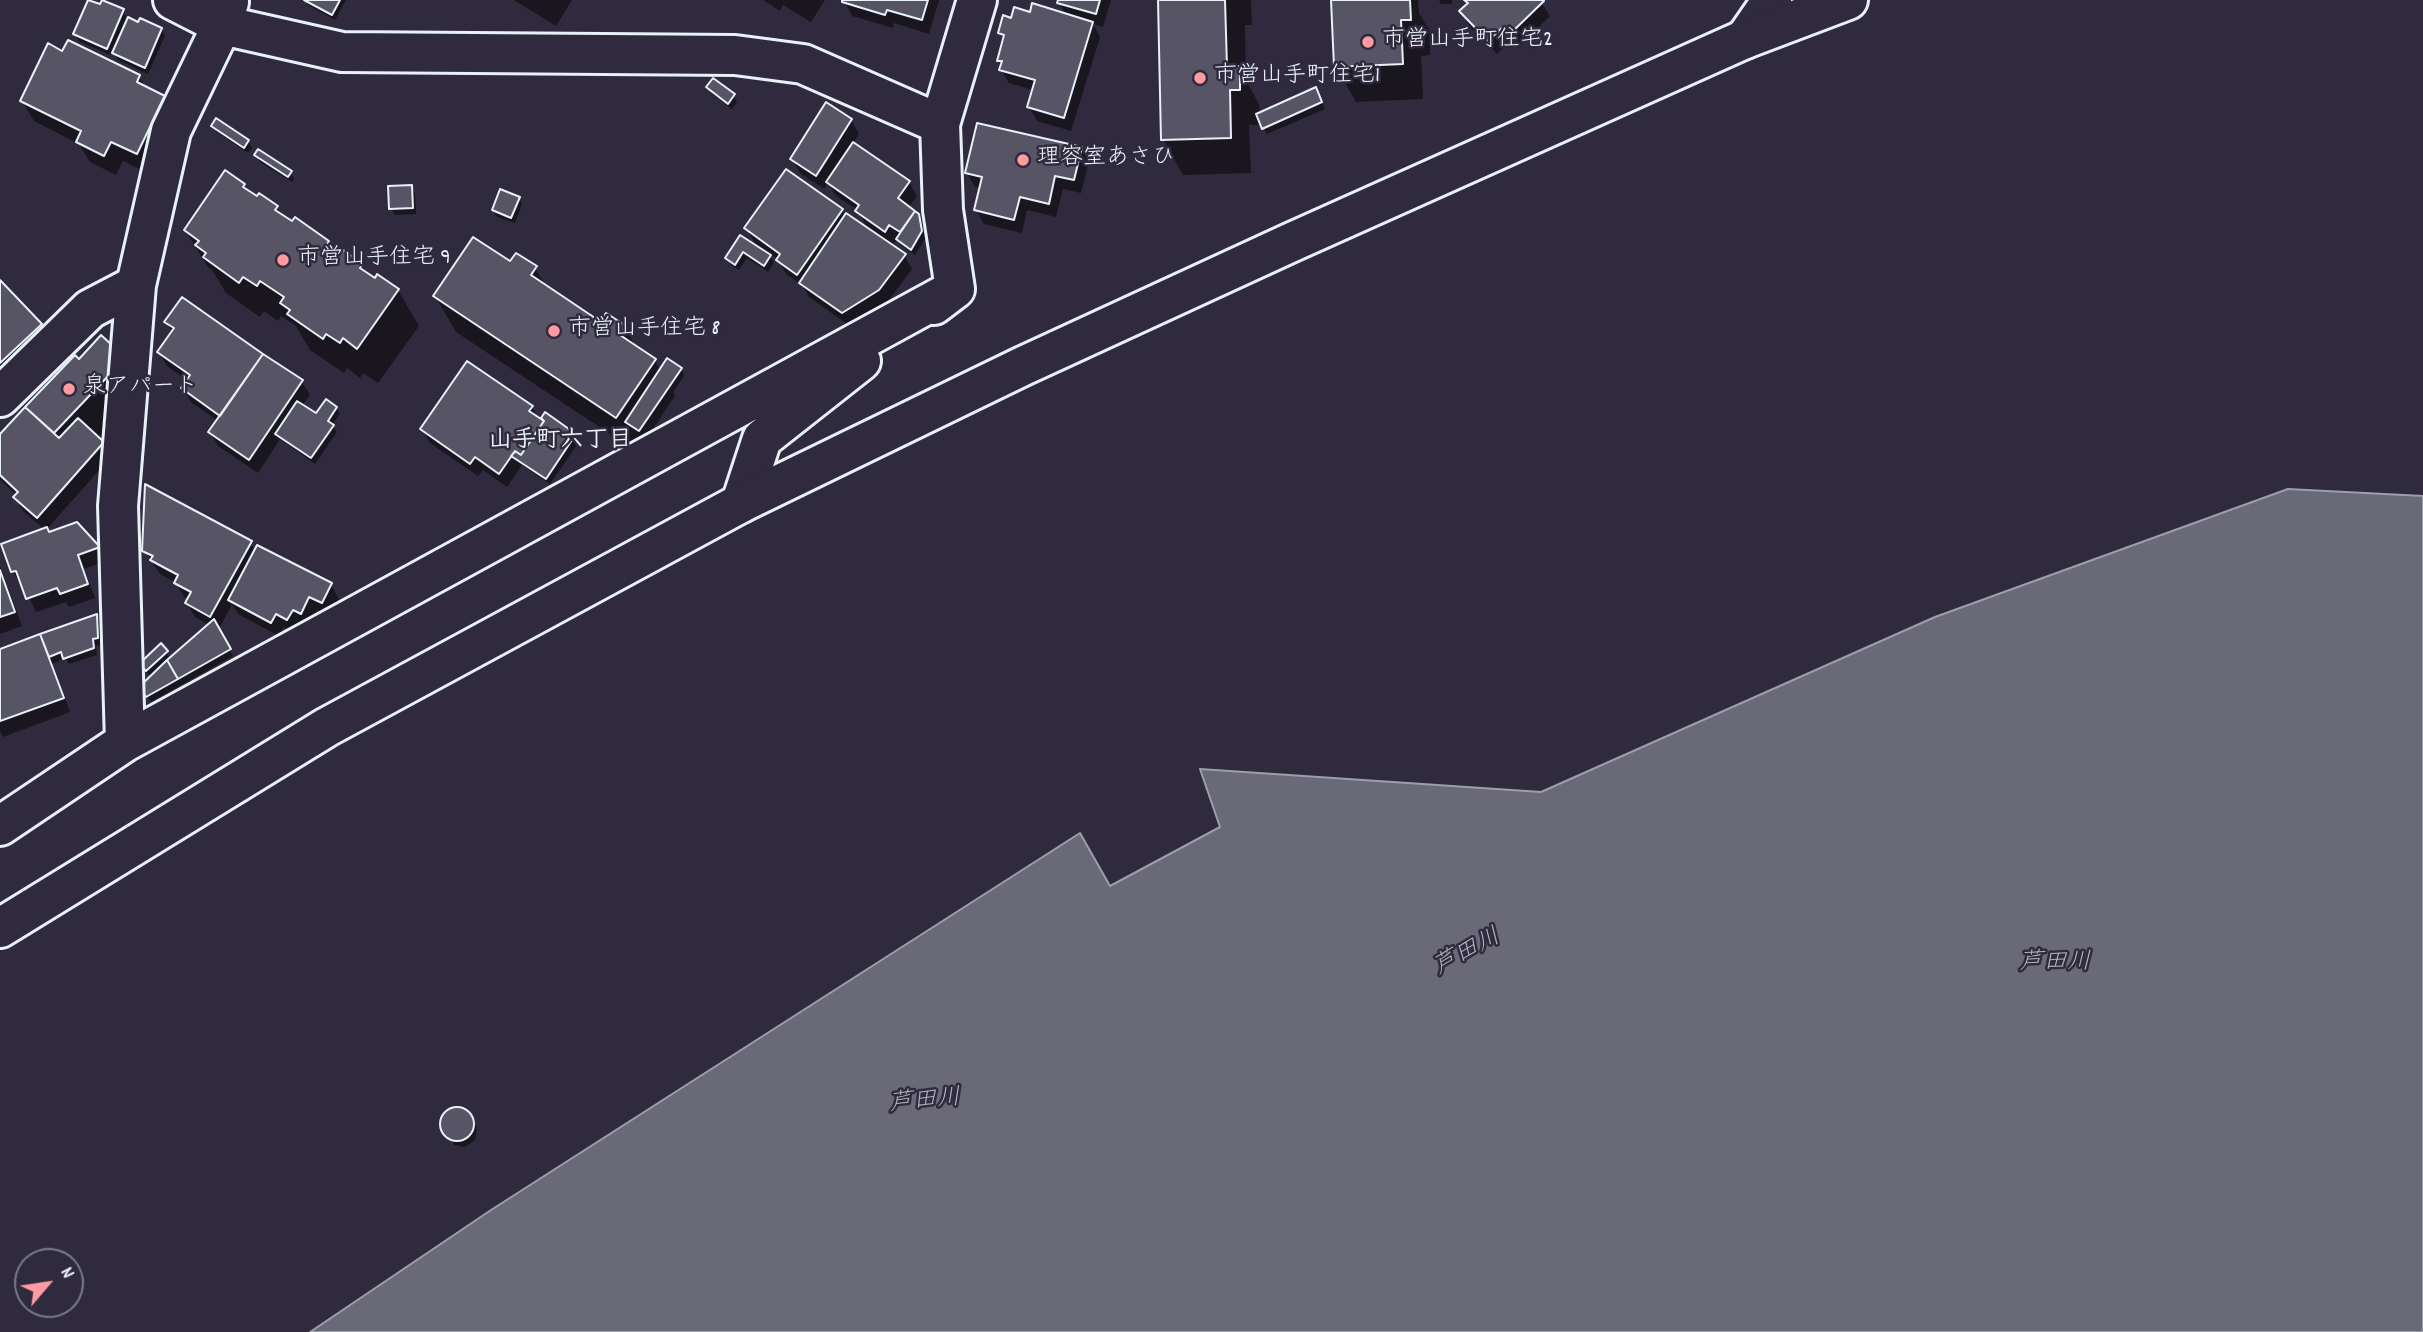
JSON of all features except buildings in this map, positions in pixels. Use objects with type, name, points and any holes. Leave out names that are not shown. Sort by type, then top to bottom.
[{"type":"street","points":[[173,0],[226,12],[342,52],[736,55],[803,64],[940,124]]},
{"type":"street","points":[[955,289],[943,210],[940,124],[977,0]]},
{"type":"street","points":[[1745,39],[1772,0]]},
{"type":"street","points":[[0,928],[327,727],[741,503],[1047,355],[1292,242],[1745,39],[1848,0]]},
{"type":"street","points":[[125,743],[118,506],[136,285],[171,131],[226,12]]},
{"type":"street","points":[[0,397],[90,309],[136,285]]},
{"type":"street","points":[[741,503],[762,439],[955,289]]},
{"type":"street","points":[[0,826],[125,743],[955,289]]},
{"type":"water","name":"芦田川","points":[[2288,489],[2423,496],[2423,1332],[310,1332],[491,1210],[1080,833],[1110,886],[1220,827],[1200,769],[1541,792],[1935,617]]},
{"type":"place","name":"市営山手町住宅2","points":[[1368,42]]},
{"type":"place","name":"市営山手町住宅1","points":[[1200,78]]},
{"type":"place","name":"理容室あさひ","points":[[1023,160]]},
{"type":"place","name":"市営山手住宅 9","points":[[283,260]]},
{"type":"place","name":"市営山手住宅 8","points":[[554,331]]},
{"type":"place","name":"泉アパート","points":[[69,389]]},
{"type":"district","name":"山手町六丁目","points":[[560,443]]}]
